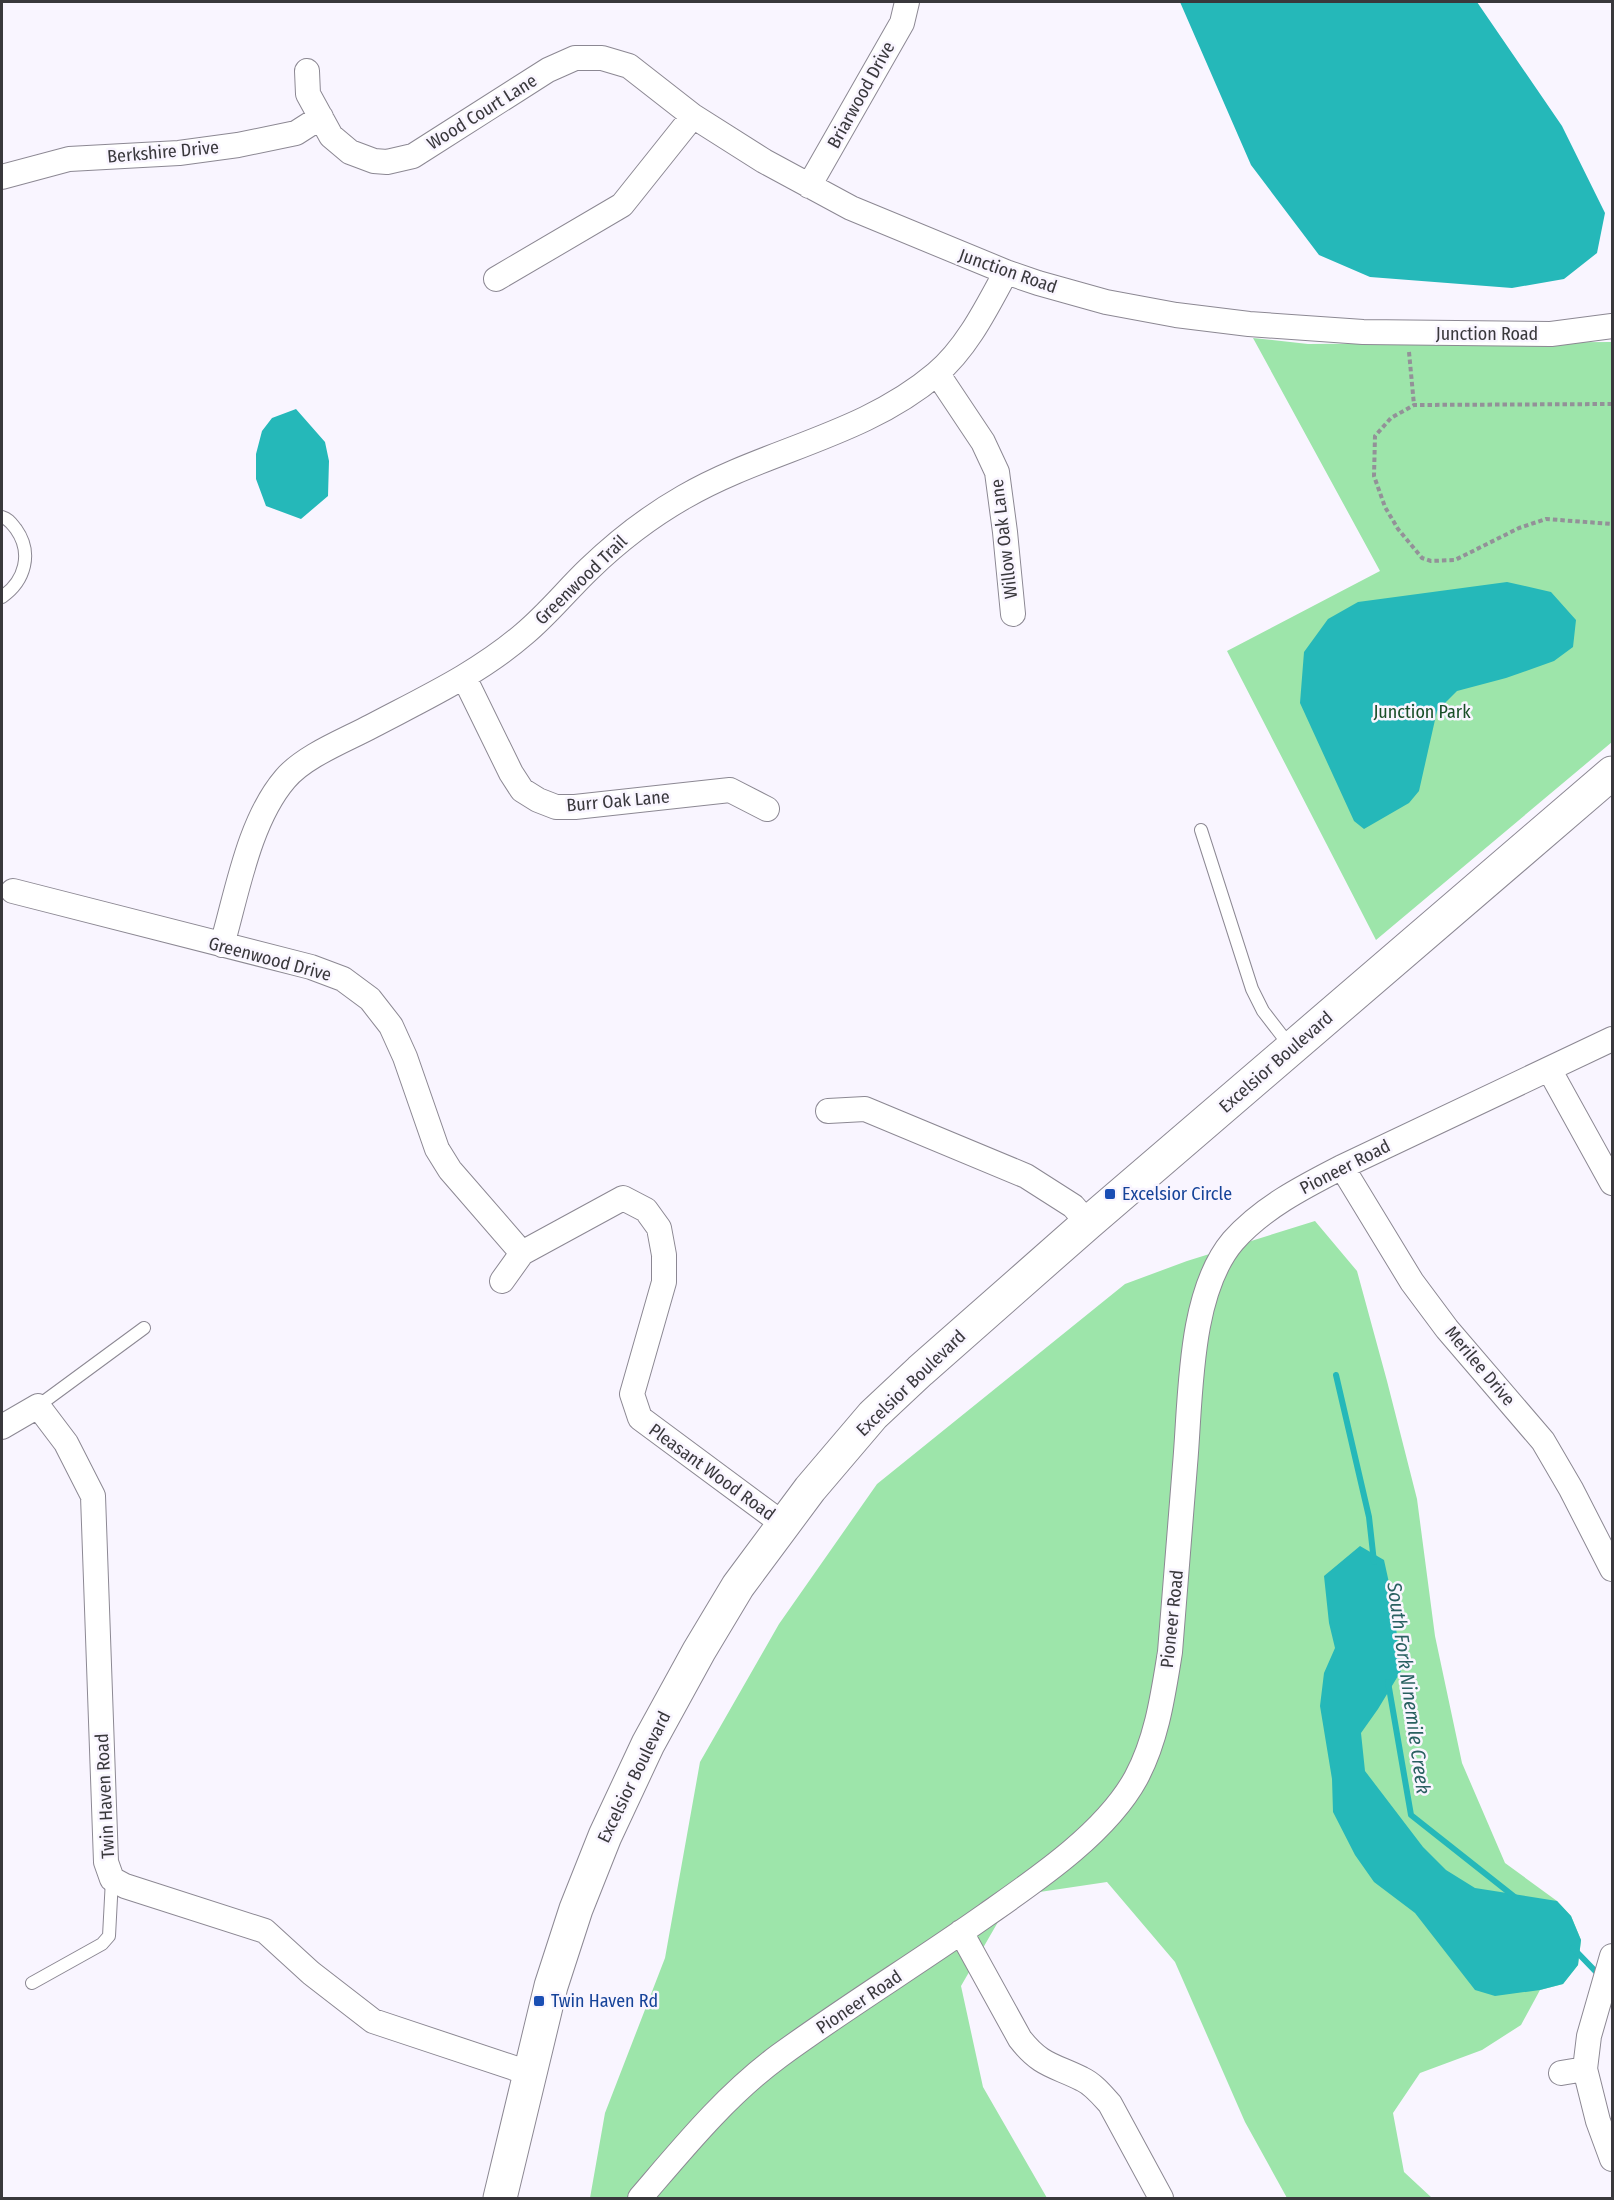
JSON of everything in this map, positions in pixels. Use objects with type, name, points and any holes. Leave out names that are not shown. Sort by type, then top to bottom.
[{"type":"main road","name":"Excelsior Boulevard","points":[[500,2199],[551,1986],[576,1909],[609,1826],[648,1744],[699,1651],[738,1586],[810,1489],[873,1415],[920,1371],[1088,1223],[1612,773]]},
{"type":"street","name":"Briarwood Drive","points":[[809,186],[902,23],[907,2]]},
{"type":"street","name":"Wood Court Lane","points":[[307,71],[308,94],[331,136],[350,152],[374,161],[387,162],[413,156],[548,70],[575,58],[602,58],[629,66],[693,116]]},
{"type":"street","name":"Junction Road","points":[[693,116],[764,161],[851,208],[1006,272],[1106,302],[1176,315],[1249,324],[1363,332],[1551,334],[1612,326]]},
{"type":"street","points":[[496,279],[622,205],[693,116]]},
{"type":"street","name":"Berkshire Drive","points":[[2,177],[69,159],[179,153],[238,145],[296,133],[321,117]]},
{"type":"street","name":"Greenwood Trail","points":[[222,945],[253,836],[268,802],[286,777],[310,759],[464,677],[493,659],[526,633],[589,570],[635,529],[675,503],[740,470],[847,428],[887,409],[937,373],[956,352],[983,316],[1006,272]]},
{"type":"street","name":"Willow Oak Lane","points":[[937,373],[984,442],[997,472],[1013,614]]},
{"type":"street","name":"Burr Oak Lane","points":[[464,677],[511,773],[522,790],[538,800],[556,807],[575,807],[729,790],[767,809]]},
{"type":"street","name":"Greenwood Drive","points":[[13,891],[311,967],[343,979],[370,999],[391,1026],[405,1058],[437,1149],[450,1170],[522,1253]]},
{"type":"street","name":"Pioneer Road","points":[[640,2199],[716,2111],[741,2086],[780,2056],[961,1932],[1064,1857],[1097,1827],[1135,1780],[1150,1747],[1162,1702],[1170,1652],[1196,1333],[1211,1278],[1233,1242],[1264,1213],[1300,1189],[1341,1167],[1612,1039]]},
{"type":"street","points":[[1549,1069],[1612,1184]]},
{"type":"street","points":[[828,1111],[865,1109],[1026,1176],[1073,1206],[1088,1223]]},
{"type":"street","name":"Merilee Drive","points":[[1341,1167],[1412,1282],[1447,1329],[1543,1441],[1571,1489],[1612,1569]]},
{"type":"street","name":"Pleasant Wood Road","points":[[502,1281],[522,1253],[623,1198],[646,1210],[659,1228],[664,1255],[664,1282],[632,1394],[639,1418],[783,1524]]},
{"type":"street","points":[[2,1427],[38,1406]]},
{"type":"street","name":"Twin Haven Road","points":[[38,1406],[66,1443],[93,1496],[106,1862],[112,1879],[125,1886],[265,1931],[311,1973],[373,2021],[529,2073]]},
{"type":"street","points":[[961,1932],[1020,2039],[1033,2055],[1049,2066],[1084,2079],[1110,2104],[1161,2199]]},
{"type":"street","points":[[1612,1956],[1589,2036],[1585,2069],[1598,2121],[1612,2159]]},
{"type":"street","points":[[1561,2073],[1585,2069]]},
{"type":"lane","points":[[2,517],[9,519],[19,534],[27,554],[20,576],[10,591],[2,597]]},
{"type":"lane","points":[[1201,830],[1252,989],[1263,1011],[1292,1048]]},
{"type":"lane","points":[[38,1406],[144,1328]]},
{"type":"lane","points":[[32,1983],[102,1944],[109,1936],[112,1879]]},
{"type":"path","points":[[1409,333],[1414,405]]},
{"type":"path","points":[[1612,404],[1414,405],[1391,418],[1375,436],[1374,476],[1385,507],[1398,530],[1422,558],[1431,561],[1455,560],[1519,528],[1546,519],[1612,524]]},
{"type":"green space","name":"Junction Park","points":[[1253,338],[1308,344],[1612,342],[1612,742],[1376,940],[1227,651],[1380,571]]},
{"type":"green space","points":[[1315,1221],[1357,1271],[1387,1381],[1417,1499],[1435,1636],[1462,1763],[1505,1863],[1557,1901],[1571,1916],[1581,1940],[1578,1965],[1563,1984],[1540,1990],[1521,2025],[1482,2050],[1420,2073],[1393,2113],[1404,2172],[1432,2198],[1287,2198],[1245,2122],[1175,1962],[1107,1882],[1013,1896],[961,1986],[983,2087],[1047,2198],[590,2198],[605,2113],[665,1958],[700,1762],[779,1624],[877,1484],[1125,1284],[1187,1261]]},
{"type":"water","points":[[1180,2],[1477,2],[1562,126],[1605,213],[1597,253],[1564,279],[1512,288],[1370,277],[1319,255],[1251,165]]},
{"type":"water","points":[[296,409],[325,442],[329,461],[328,496],[301,519],[266,506],[256,479],[256,454],[262,431],[272,418]]},
{"type":"water","points":[[1507,582],[1551,592],[1576,620],[1573,647],[1554,661],[1506,678],[1457,691],[1437,711],[1419,791],[1409,803],[1364,829],[1354,821],[1300,703],[1304,652],[1328,619],[1358,602]]},
{"type":"water","points":[[1360,1546],[1384,1560],[1393,1601],[1401,1671],[1361,1733],[1365,1771],[1423,1847],[1446,1870],[1475,1888],[1557,1901],[1571,1916],[1581,1940],[1578,1965],[1563,1984],[1540,1990],[1495,1996],[1475,1990],[1415,1913],[1374,1882],[1355,1855],[1333,1812],[1332,1779],[1320,1706],[1324,1673],[1335,1648],[1329,1623],[1324,1576]]},
{"type":"waterway","name":"South Fork Ninemile Creek","points":[[1336,1375],[1369,1517],[1374,1562]]},
{"type":"waterway","name":"South Fork Ninemile Creek","points":[[1388,1682],[1411,1815],[1516,1898]]},
{"type":"waterway","name":"South Fork Ninemile Creek","points":[[1573,1948],[1600,1976]]},
{"type":"place","name":"Excelsior Circle","points":[[1110,1194]]},
{"type":"place","name":"Twin Haven Rd","points":[[539,2001]]}]
